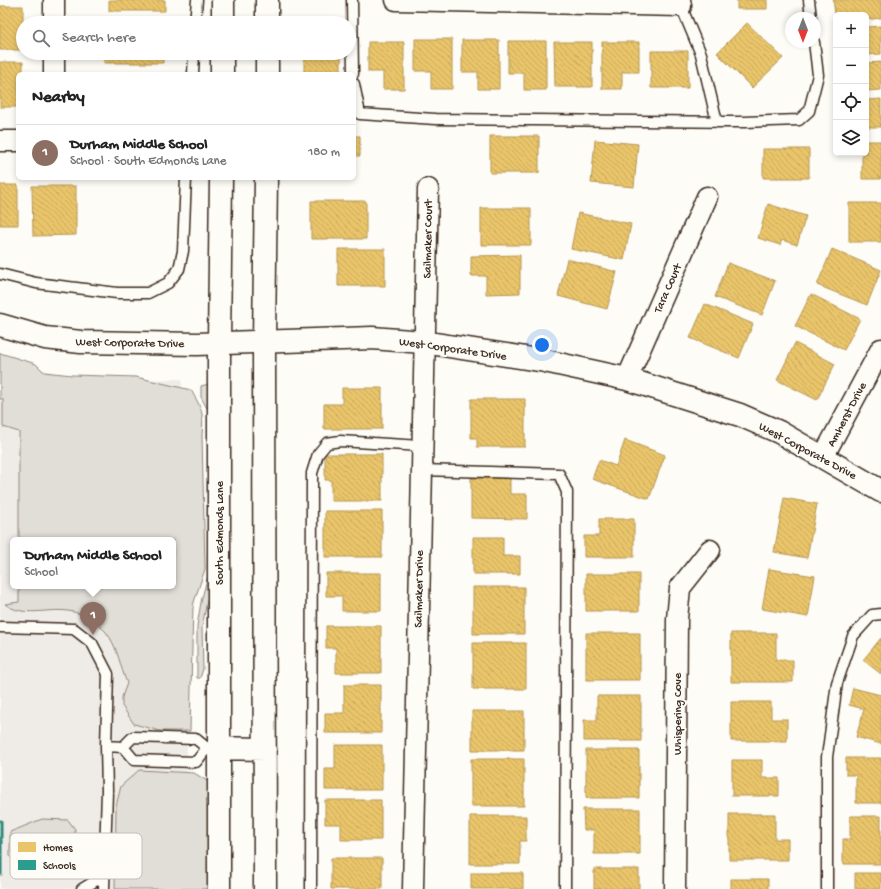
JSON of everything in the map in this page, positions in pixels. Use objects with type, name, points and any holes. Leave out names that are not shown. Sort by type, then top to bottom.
[{"type":"main road","points":[[223,0],[223,16]]},
{"type":"main road","points":[[267,0],[267,16]]},
{"type":"main road","points":[[222,60],[222,72]]},
{"type":"main road","points":[[267,60],[268,72]]},
{"type":"main road","name":"South Edmonds Lane","points":[[219,889],[213,748],[221,180]]},
{"type":"main road","points":[[265,889],[264,341],[266,180]]},
{"type":"main road","name":"West Corporate Drive","points":[[0,325],[45,338],[81,342],[129,344],[219,343],[372,338],[423,342],[545,361],[627,379],[740,415],[780,432],[881,491]]},
{"type":"main road","points":[[213,748],[265,749]]},
{"type":"street","points":[[54,0],[54,16]]},
{"type":"street","points":[[396,0],[681,3]]},
{"type":"street","points":[[54,60],[54,72]]},
{"type":"street","points":[[0,141],[16,141]]},
{"type":"street","name":"Sailmaker Court","points":[[426,290],[428,189]]},
{"type":"street","name":"Tara Court","points":[[627,379],[707,197]]},
{"type":"street","name":"Sailmaker Drive","points":[[413,889],[423,342],[426,290]]},
{"type":"street","name":"Amherst Drive","points":[[823,458],[881,349]]},
{"type":"street","name":"Whispering Cove","points":[[675,889],[677,619],[680,588],[710,550]]},
{"type":"lane","points":[[196,16],[197,0]]},
{"type":"lane","points":[[352,0],[352,16]]},
{"type":"lane","points":[[809,0],[810,12]]},
{"type":"lane","points":[[681,3],[701,54],[717,122]]},
{"type":"lane","points":[[356,94],[360,114],[435,119],[717,122],[799,120],[809,111],[818,75],[815,48]]},
{"type":"lane","points":[[193,72],[194,60]]},
{"type":"lane","points":[[353,60],[353,72]]},
{"type":"lane","points":[[0,274],[36,283],[118,293],[148,293],[168,283],[179,269],[183,251],[186,180]]},
{"type":"lane","points":[[311,889],[312,473],[318,454],[327,443],[340,441],[421,446]]},
{"type":"lane","points":[[421,470],[559,474],[567,492],[565,889]]},
{"type":"lane","points":[[827,889],[826,757],[837,683],[853,636],[872,615],[881,614]]},
{"type":"lane","points":[[0,627],[74,629],[92,642],[108,674],[105,833]]},
{"type":"lane","points":[[106,746],[123,747],[134,760],[196,762],[213,748],[196,739],[133,737],[123,747]]},
{"type":"lane","points":[[82,889],[98,879]]},
{"type":"lane","points":[[104,889],[105,879]]},
{"type":"shaded area","points":[[0,353],[36,364],[44,372],[72,375],[136,377],[191,390],[198,402],[203,421],[205,569],[193,605],[190,731],[160,731],[134,724],[122,706],[122,697],[127,683],[116,651],[110,638],[99,625],[84,616],[73,612],[60,610],[27,612],[19,611],[5,604],[19,602],[19,589],[176,589],[176,537],[19,537],[19,432],[3,427],[3,399],[0,399]]},
{"type":"shaded area","points":[[0,355],[77,381],[182,379],[189,889],[0,889]]},
{"type":"shaded area","points":[[209,384],[213,389],[214,564],[202,627],[203,669],[200,678],[197,678],[197,626],[201,602],[209,571],[210,493],[208,474],[210,414],[201,397],[201,386]]},
{"type":"shaded area","points":[[139,770],[194,773],[209,782],[212,889],[115,889],[115,879],[142,879],[142,833],[116,833],[116,806],[121,786]]},
{"type":"shaded area","points":[[42,819],[68,820],[75,829],[75,833],[10,832]]},
{"type":"building: Homes","points":[[109,0],[165,0],[165,11],[109,11]]},
{"type":"building: Homes","points":[[737,0],[767,0],[767,9],[737,9]]},
{"type":"building: Homes","points":[[833,0],[881,0],[881,18],[869,20],[869,12],[835,12]]},
{"type":"building: Homes","points":[[0,6],[23,6],[23,16],[16,16],[16,50],[0,50]]},
{"type":"building: Homes","points":[[747,23],[783,58],[752,88],[717,53]]},
{"type":"building: Homes","points":[[881,26],[881,54],[869,55],[869,27]]},
{"type":"building: Homes","points":[[415,39],[452,39],[452,89],[431,89],[431,71],[415,71]]},
{"type":"building: Homes","points":[[462,40],[499,40],[499,89],[478,89],[478,72],[462,72]]},
{"type":"building: Homes","points":[[508,41],[546,41],[546,90],[524,90],[524,73],[508,73]]},
{"type":"building: Homes","points":[[368,42],[404,42],[404,89],[383,89],[383,72],[368,72]]},
{"type":"building: Homes","points":[[554,42],[592,42],[592,87],[555,87]]},
{"type":"building: Homes","points":[[602,42],[639,42],[639,72],[622,72],[622,89],[602,89]]},
{"type":"building: Homes","points":[[651,51],[688,51],[688,88],[651,88]]},
{"type":"building: Homes","points":[[104,60],[163,60],[163,63],[104,63]]},
{"type":"building: Homes","points":[[304,60],[341,60],[341,72],[304,72]]},
{"type":"building: Homes","points":[[0,62],[23,62],[23,72],[16,72],[16,107],[0,107]]},
{"type":"building: Homes","points":[[881,62],[881,90],[869,91],[869,63]]},
{"type":"building: Homes","points":[[881,99],[881,127],[869,127],[869,100]]},
{"type":"building: Homes","points":[[356,136],[360,136],[360,156],[356,156]]},
{"type":"building: Homes","points":[[490,136],[539,136],[539,173],[490,173]]},
{"type":"building: Homes","points":[[595,140],[638,144],[634,187],[591,183]]},
{"type":"building: Homes","points":[[869,141],[881,141],[881,179],[862,179],[862,156],[869,156]]},
{"type":"building: Homes","points":[[763,149],[809,149],[809,178],[763,178]]},
{"type":"building: Homes","points":[[0,185],[18,185],[18,225],[0,225]]},
{"type":"building: Homes","points":[[32,186],[76,186],[76,235],[33,236]]},
{"type":"building: Homes","points":[[311,201],[366,201],[366,239],[311,239]]},
{"type":"building: Homes","points":[[849,203],[881,203],[881,242],[849,242]]},
{"type":"building: Homes","points":[[768,204],[806,216],[797,245],[782,240],[780,245],[758,238]]},
{"type":"building: Homes","points":[[481,208],[531,208],[531,245],[481,245]]},
{"type":"building: Homes","points":[[578,213],[631,224],[624,260],[571,249]]},
{"type":"building: Homes","points":[[338,249],[385,249],[385,286],[338,286]]},
{"type":"building: Homes","points":[[832,249],[881,270],[867,305],[817,285]]},
{"type":"building: Homes","points":[[520,255],[520,293],[486,294],[486,276],[471,276],[471,256]]},
{"type":"building: Homes","points":[[567,259],[617,272],[607,309],[558,296]]},
{"type":"building: Homes","points":[[728,263],[775,281],[762,315],[715,297]]},
{"type":"building: Homes","points":[[811,294],[860,319],[844,350],[795,326]]},
{"type":"building: Homes","points":[[705,304],[753,324],[739,358],[690,338]]},
{"type":"building: Homes","points":[[795,343],[835,364],[817,400],[777,380]]},
{"type":"building: Homes","points":[[342,388],[382,388],[382,429],[324,429],[324,404],[342,404]]},
{"type":"building: Homes","points":[[471,399],[525,399],[525,447],[477,447],[477,438],[471,438]]},
{"type":"building: Homes","points":[[625,440],[665,455],[649,499],[592,479],[599,460],[616,466]]},
{"type":"building: Homes","points":[[325,454],[382,454],[382,501],[331,501],[331,480],[325,480]]},
{"type":"building: Homes","points":[[471,478],[510,478],[510,494],[527,494],[527,519],[471,518]]},
{"type":"building: Homes","points":[[784,498],[817,504],[807,558],[774,552]]},
{"type":"building: Homes","points":[[325,511],[382,511],[382,557],[325,557]]},
{"type":"building: Homes","points":[[599,519],[634,519],[634,557],[584,557],[584,536],[599,536]]},
{"type":"building: Homes","points":[[473,537],[503,537],[503,556],[520,556],[520,574],[473,574]]},
{"type":"building: Homes","points":[[769,569],[815,576],[808,617],[762,609]]},
{"type":"building: Homes","points":[[326,573],[381,573],[381,611],[342,611],[342,596],[326,596]]},
{"type":"building: Homes","points":[[586,574],[639,574],[639,611],[586,611]]},
{"type":"building: Homes","points":[[473,587],[524,587],[524,634],[473,634]]},
{"type":"building: Homes","points":[[326,626],[381,626],[381,673],[336,673],[336,648],[326,648]]},
{"type":"building: Homes","points":[[586,633],[640,633],[640,680],[586,680]]},
{"type":"building: Homes","points":[[731,633],[776,633],[776,660],[793,660],[793,682],[731,682]]},
{"type":"building: Homes","points":[[881,638],[881,674],[863,660]]},
{"type":"building: Homes","points":[[473,643],[526,643],[526,689],[473,689]]},
{"type":"building: Homes","points":[[344,685],[381,685],[381,733],[325,733],[325,713],[344,713]]},
{"type":"building: Homes","points":[[853,688],[881,695],[881,744],[856,737],[864,709],[849,705]]},
{"type":"building: Homes","points":[[597,696],[641,696],[641,741],[584,741],[584,720],[597,720]]},
{"type":"building: Homes","points":[[731,702],[771,702],[771,719],[787,719],[787,741],[731,741]]},
{"type":"building: Homes","points":[[472,711],[524,711],[524,750],[472,750]]},
{"type":"building: Homes","points":[[335,745],[382,745],[382,790],[325,790],[325,769],[335,769]]},
{"type":"building: Homes","points":[[586,750],[639,750],[639,798],[586,798]]},
{"type":"building: Homes","points":[[846,758],[881,758],[881,803],[856,803],[856,775],[846,775]]},
{"type":"building: Homes","points":[[471,759],[524,759],[524,806],[471,806]]},
{"type":"building: Homes","points":[[732,760],[762,760],[762,778],[779,778],[779,796],[732,796]]},
{"type":"building: Homes","points":[[325,800],[381,800],[381,840],[341,840],[341,824],[325,824]]},
{"type":"building: Homes","points":[[583,809],[640,809],[640,854],[594,854],[594,830],[584,830]]},
{"type":"building: Homes","points":[[729,814],[775,814],[775,839],[788,839],[788,860],[729,860]]},
{"type":"building: Homes","points":[[470,816],[526,816],[526,841],[520,841],[520,864],[470,864]]},
{"type":"building: Homes","points":[[850,816],[881,816],[881,864],[843,864],[843,839],[850,839]]},
{"type":"building: Homes","points":[[331,858],[382,858],[382,889],[331,889]]},
{"type":"building: Homes","points":[[594,869],[639,869],[639,889],[594,889]]},
{"type":"building: Homes","points":[[471,873],[523,873],[523,889],[471,889]]},
{"type":"building: Homes","points":[[855,873],[881,873],[881,889],[855,889]]},
{"type":"building: Homes","points":[[731,879],[768,879],[768,889],[731,889]]},
{"type":"building: Schools","points":[[0,820],[2,820],[2,875],[0,875]]},
{"type":"place","name":"Durham Middle School","points":[[93,635]]}]
